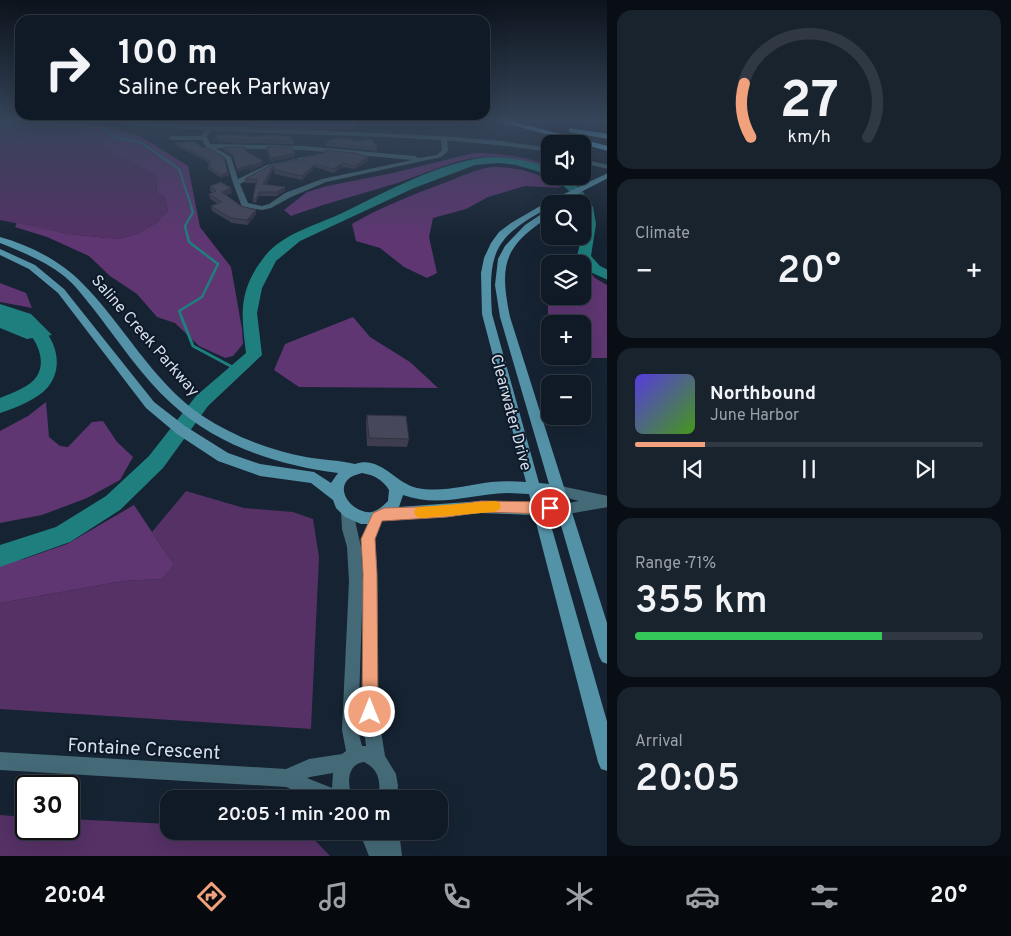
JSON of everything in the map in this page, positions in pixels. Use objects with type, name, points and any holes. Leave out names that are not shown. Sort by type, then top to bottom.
[{"type":"main road","name":"Clearwater Drive","points":[[568,195],[607,175]]},
{"type":"main road","points":[[583,195],[607,182]]},
{"type":"main road","name":"Clearwater Drive","points":[[541,215],[510,228],[492,248],[486,265],[484,283],[487,314],[607,762]]},
{"type":"main road","name":"Clearwater Drive","points":[[541,216],[522,231],[506,250],[500,267],[499,288],[505,318],[607,656]]},
{"type":"main road","name":"Saline Creek Parkway","points":[[0,240],[33,252],[76,282],[165,389],[193,415],[230,438],[273,456],[315,465],[353,469]]},
{"type":"main road","points":[[0,252],[32,267],[61,292],[150,405],[181,430],[222,457],[260,470],[314,478],[337,495]]},
{"type":"main road","points":[[556,490],[491,488],[465,494],[434,496],[404,491],[381,471],[372,468],[353,469],[340,479],[337,486],[337,495],[347,511],[366,518],[481,506],[562,509]]},
{"type":"main road","points":[[381,516],[391,508],[395,500],[394,484]]},
{"type":"street","points":[[231,161],[236,183],[245,204],[262,208],[268,207],[310,185],[418,161]]},
{"type":"street","points":[[236,183],[269,166],[288,161]]},
{"type":"street","points":[[396,161],[400,165]]},
{"type":"street","points":[[591,161],[607,163]]},
{"type":"street","points":[[591,163],[607,167]]},
{"type":"street","points":[[556,490],[607,502]]},
{"type":"street","points":[[562,509],[607,502]]},
{"type":"street","points":[[341,790],[340,777],[351,758],[350,730],[356,580],[354,546],[349,530],[347,511]]},
{"type":"street","points":[[381,516],[369,534],[368,547],[370,574],[371,728],[377,759],[388,774],[388,790]]},
{"type":"street","name":"Fontaine Crescent","points":[[286,778],[309,768],[351,758],[370,755],[377,759]]},
{"type":"street","name":"Fontaine Crescent","points":[[0,761],[286,778],[315,790]]},
{"type":"street","points":[[372,840],[380,856]]},
{"type":"street","points":[[391,840],[393,856]]},
{"type":"shaded area","points":[[0,161],[132,161],[156,175],[157,193],[165,197],[168,211],[156,223],[137,234],[118,239],[69,234],[0,220]]},
{"type":"shaded area","points":[[130,161],[180,161],[188,166],[200,227],[231,267],[243,344],[233,356],[225,358],[199,346],[175,323],[157,317],[137,294],[110,276],[89,256],[47,237],[15,227],[17,223],[69,234],[118,239],[137,234],[156,223],[168,211],[165,197],[157,193],[156,175]]},
{"type":"shaded area","points":[[441,161],[462,161],[446,165],[399,183],[291,216],[284,210],[307,192]]},
{"type":"shaded area","points":[[525,161],[525,161],[541,162],[541,165]]},
{"type":"shaded area","points":[[491,167],[511,168],[541,176],[541,185],[556,185],[561,188],[525,186],[488,197],[466,209],[433,218],[429,237],[437,273],[427,278],[404,267],[380,248],[356,241],[352,224],[385,207],[473,172]]},
{"type":"shaded area","points":[[591,273],[607,285],[607,358],[591,358],[591,315],[548,315],[548,305],[591,305]]},
{"type":"shaded area","points":[[0,283],[26,293],[32,308],[0,302]]},
{"type":"shaded area","points":[[0,304],[31,314],[52,335],[27,339],[0,328]]},
{"type":"shaded area","points":[[353,317],[370,337],[410,362],[438,388],[299,387],[274,370],[285,344]]},
{"type":"shaded area","points":[[46,402],[49,437],[60,446],[68,447],[92,422],[103,421],[117,442],[133,457],[120,480],[87,498],[42,515],[0,523],[0,431],[28,416]]},
{"type":"shaded area","points":[[186,491],[244,508],[293,512],[313,519],[319,557],[311,729],[0,709],[0,603],[123,581],[162,579],[174,565],[152,532]]},
{"type":"shaded area","points":[[134,505],[174,565],[162,579],[123,581],[0,603],[0,563],[24,559],[67,544]]},
{"type":"shaded area","points":[[0,815],[15,816],[15,840],[80,840],[80,820],[160,824],[160,840],[315,840],[330,856],[0,856]]},
{"type":"building","points":[[211,161],[225,161],[228,172],[221,175],[208,166],[211,165],[207,163]]},
{"type":"building","points":[[234,161],[263,161],[250,167],[252,164],[237,169]]},
{"type":"building","points":[[299,161],[362,161],[355,166],[342,163],[334,169],[315,164],[302,176],[275,170],[273,165]]},
{"type":"building","points":[[271,165],[273,166],[263,184],[285,187],[277,192],[259,192],[256,199],[253,198],[257,179],[245,179]]},
{"type":"building","points":[[221,182],[231,188],[222,192],[241,206],[256,210],[247,220],[231,218],[211,206],[222,202],[209,194],[216,191],[210,186]]},
{"type":"building","points":[[367,415],[406,416],[409,439],[369,438]]},
{"type":"waterway","points":[[168,161],[179,169],[192,208]]},
{"type":"waterway","points":[[0,556],[62,535],[113,503],[156,462],[202,401],[254,355],[249,325],[252,296],[266,264],[278,250],[304,233],[410,186],[473,162],[480,161]]},
{"type":"waterway","points":[[506,161],[525,163],[541,169]]},
{"type":"waterway","points":[[570,185],[579,195],[589,213],[589,229],[584,256],[595,269],[607,275]]},
{"type":"waterway","points":[[182,318],[179,311],[202,297],[218,264],[189,242],[185,226],[193,212],[191,207]]},
{"type":"waterway","points":[[0,312],[23,320],[32,327],[43,341],[49,356],[47,373],[40,385],[0,406]]},
{"type":"waterway","points":[[181,316],[193,346],[238,370]]},
{"type":"slow traffic","points":[[420,512],[494,506]]},
{"type":"route","points":[[370,712],[370,574],[368,539],[377,517],[384,514],[447,511],[481,506],[550,508]]}]
